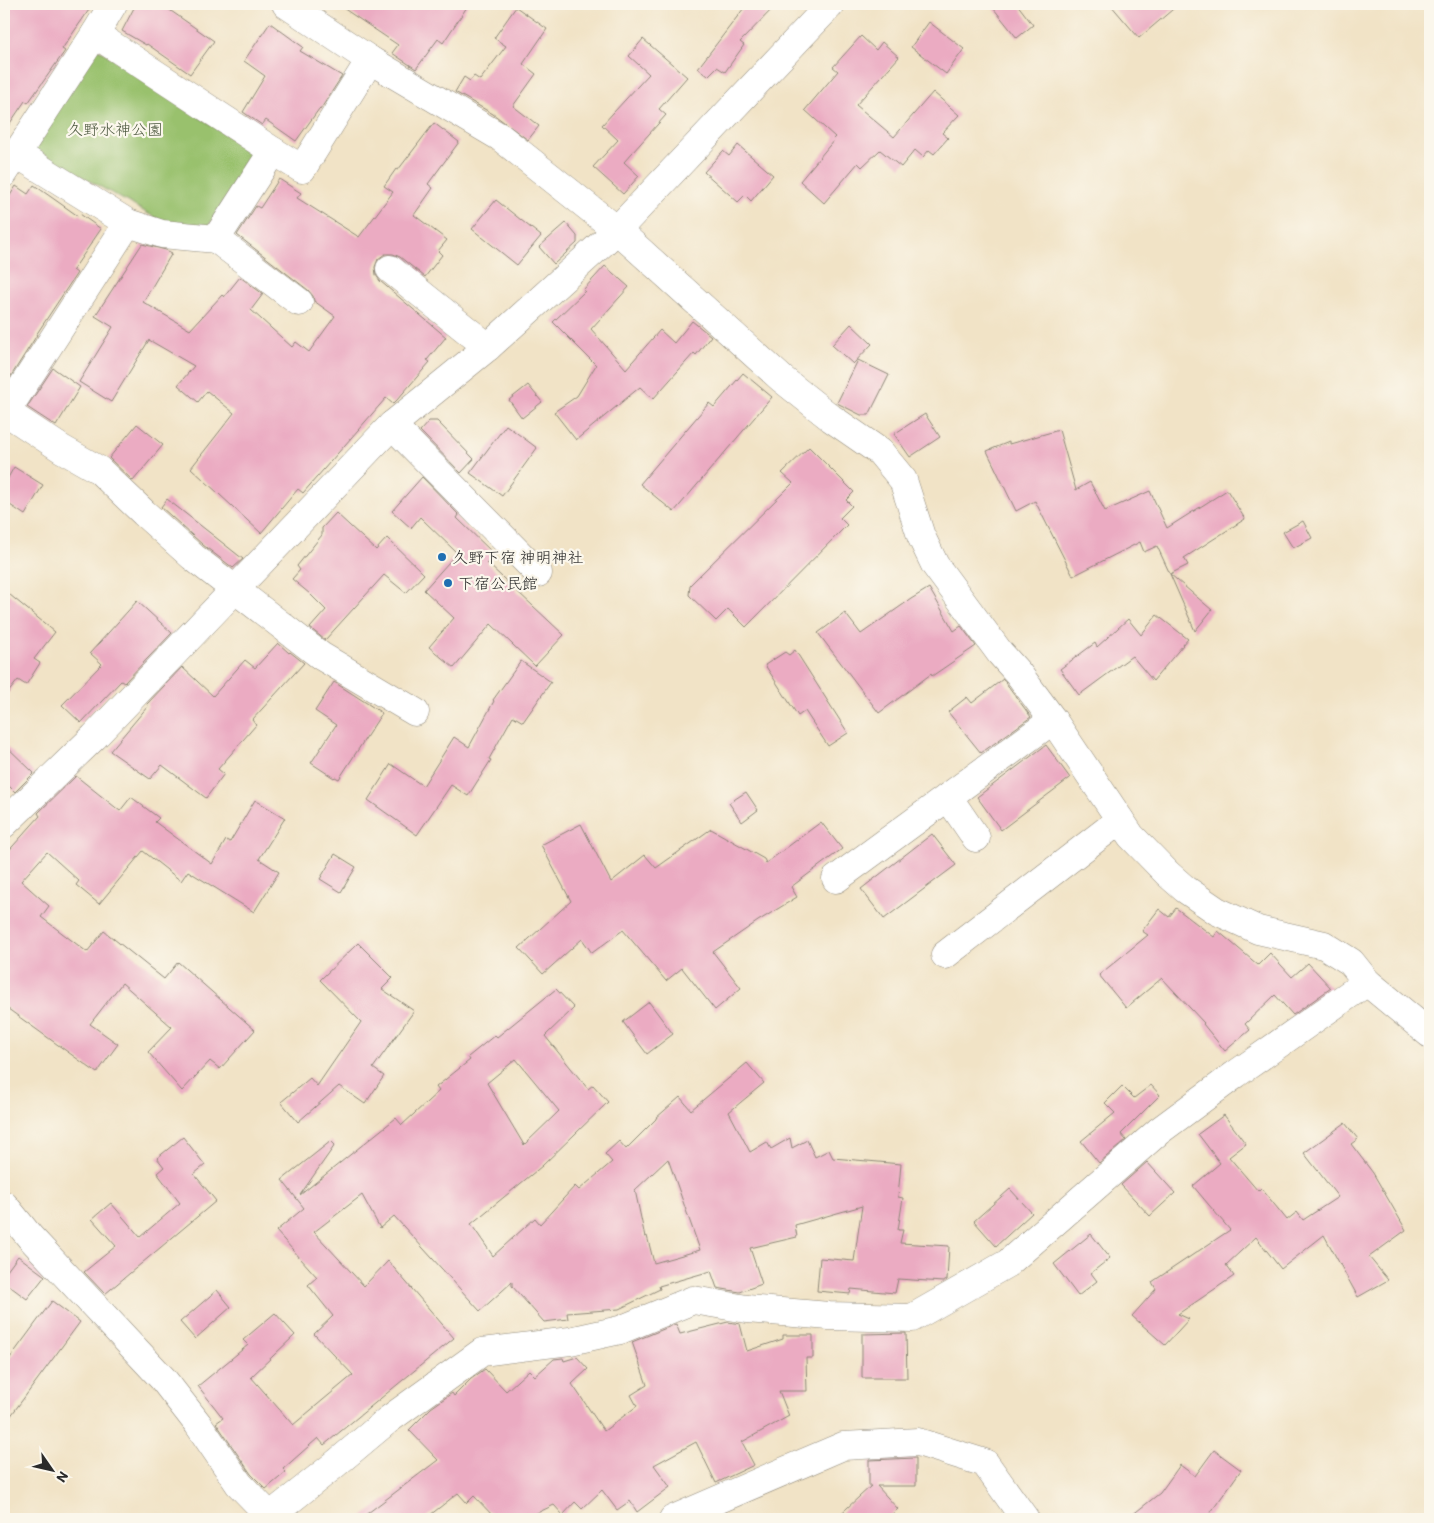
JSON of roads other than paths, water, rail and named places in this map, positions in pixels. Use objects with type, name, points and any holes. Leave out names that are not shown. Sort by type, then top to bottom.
[{"type":"street","points":[[113,4],[10,163],[128,223],[162,234],[216,239],[299,302]]},
{"type":"street","points":[[286,4],[370,60],[500,137],[617,230],[782,378],[831,418],[880,452],[903,480],[921,536],[935,565],[1000,653],[1018,672],[1132,836],[1168,874],[1185,889],[1217,911],[1258,930],[1324,945],[1351,962],[1368,982],[1430,1034]]},
{"type":"street","points":[[4,824],[94,737],[392,425],[488,347],[617,230],[830,4]]},
{"type":"street","points":[[95,34],[302,169],[370,60]]},
{"type":"street","points":[[216,239],[273,150]]},
{"type":"street","points":[[128,223],[5,414],[99,470],[193,557],[322,656],[415,712]]},
{"type":"street","points":[[390,269],[488,347]]},
{"type":"street","points":[[392,425],[538,573]]},
{"type":"street","points":[[836,878],[1052,720]]},
{"type":"street","points":[[948,797],[976,838]]},
{"type":"street","points":[[944,955],[1120,820]]},
{"type":"street","points":[[4,1205],[30,1237],[163,1379],[198,1424],[240,1484],[269,1518],[388,1420],[482,1352],[570,1341],[620,1330],[694,1300],[747,1309],[829,1316],[912,1318],[1008,1263],[1159,1131],[1236,1074],[1368,982]]},
{"type":"street","points":[[674,1519],[843,1446],[918,1442],[985,1463],[1025,1519]]},
{"type":"place","name":"久野下宿 神明神社","points":[[442,557]]},
{"type":"place","name":"下宿公民館","points":[[448,583]]},
{"type":"park label","name":"久野水神公園","points":[[115,129]]}]
